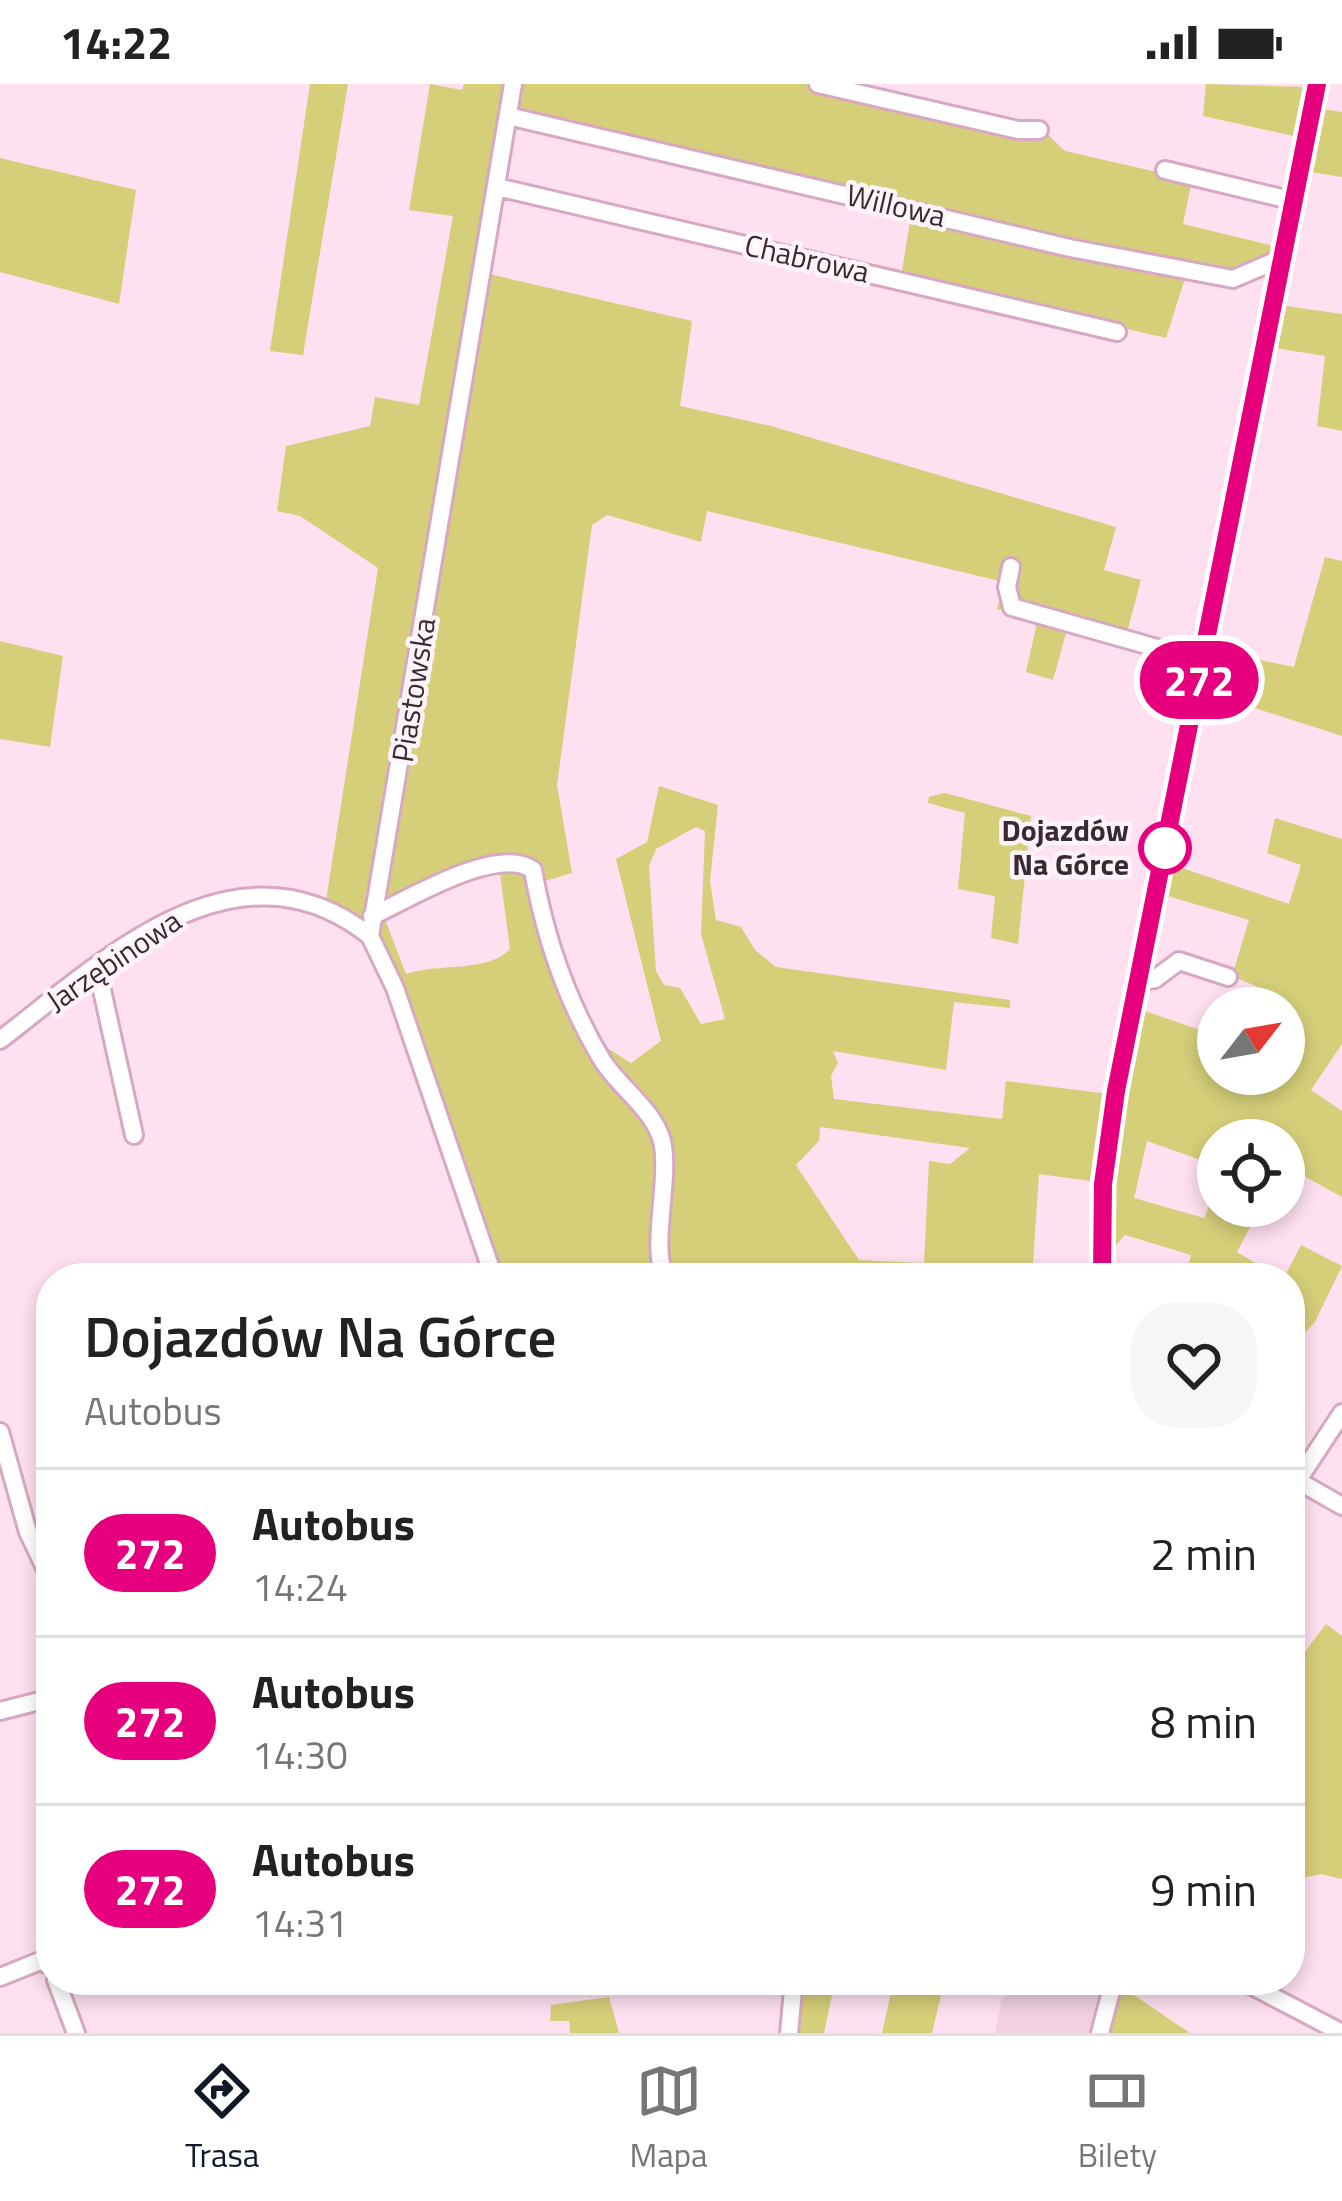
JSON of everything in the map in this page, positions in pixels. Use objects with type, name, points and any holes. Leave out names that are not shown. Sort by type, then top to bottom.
[{"type":"street","name":"Piastowska","points":[[370,936],[513,84]]},
{"type":"street","points":[[818,84],[1018,130],[1039,130]]},
{"type":"street","points":[[1102,1263],[1103,1184],[1138,982],[1314,85]]},
{"type":"street","name":"Willowa","points":[[508,116],[1070,248],[1234,279],[1282,258]]},
{"type":"street","points":[[1165,170],[1294,200]]},
{"type":"street","name":"Chabrowa","points":[[497,187],[1118,332]]},
{"type":"street","points":[[1011,567],[1007,587],[1012,607],[1202,661]]},
{"type":"street","points":[[372,916],[424,888],[496,864],[511,862],[533,869],[567,997],[616,1082],[649,1116],[662,1141],[666,1177],[660,1263]]},
{"type":"street","name":"Jarzębinowa","points":[[0,1040],[142,934],[204,904],[250,894],[346,917],[370,936]]},
{"type":"street","points":[[370,936],[395,988],[489,1263]]},
{"type":"street","points":[[1138,982],[1155,980],[1179,962],[1228,976]]},
{"type":"street","points":[[91,971],[102,990],[134,1135]]},
{"type":"street","points":[[1305,1465],[1342,1413]]},
{"type":"street","points":[[0,1432],[36,1549]]},
{"type":"street","points":[[1305,1489],[1342,1506]]},
{"type":"street","points":[[0,1711],[36,1702]]},
{"type":"street","points":[[0,1977],[36,1963]]},
{"type":"street","points":[[62,1995],[76,2033]]},
{"type":"street","points":[[789,2033],[793,1995]]},
{"type":"street","points":[[1100,2033],[1110,1995]]},
{"type":"street","points":[[1270,1995],[1342,2033]]},
{"type":"shaded area","points":[[310,84],[348,84],[303,355],[270,351]]},
{"type":"shaded area","points":[[430,84],[462,90],[464,84],[510,84],[367,930],[325,907],[378,568],[300,516],[277,511],[286,446],[370,426],[375,397],[419,405],[453,216],[409,210]]},
{"type":"shaded area","points":[[516,84],[805,84],[1018,134],[1045,132],[1065,151],[1192,180],[1183,224],[1278,247],[1276,258],[1232,276],[1043,238],[511,114]]},
{"type":"shaded area","points":[[1206,84],[1308,87],[1298,137],[1203,116]]},
{"type":"shaded area","points":[[1316,108],[1342,112],[1342,177],[1303,171]]},
{"type":"shaded area","points":[[0,158],[136,190],[119,304],[0,272]]},
{"type":"shaded area","points":[[911,215],[1187,272],[1166,338],[901,277]]},
{"type":"shaded area","points":[[489,274],[692,321],[680,406],[771,426],[1116,527],[1104,570],[1141,580],[1126,636],[1014,605],[1010,587],[1016,558],[1010,560],[1005,582],[1010,609],[1068,626],[1053,680],[1026,672],[1038,618],[997,609],[1004,582],[707,511],[701,542],[607,515],[592,525],[557,785],[572,873],[538,883],[530,867],[513,861],[491,862],[438,880],[375,911],[404,775]]},
{"type":"shaded area","points":[[1279,305],[1342,314],[1342,431],[1317,426],[1325,356],[1268,347]]},
{"type":"shaded area","points":[[1325,557],[1342,561],[1342,736],[1202,691],[1211,650],[1294,667]]},
{"type":"shaded area","points":[[0,641],[63,656],[50,747],[0,739]]},
{"type":"shaded area","points":[[659,786],[718,805],[710,881],[716,920],[741,927],[755,950],[776,967],[1010,1000],[1010,1008],[954,1002],[946,1070],[833,1051],[838,1063],[831,1076],[834,1099],[1002,1119],[1006,1081],[1109,1094],[1097,1182],[1039,1174],[1033,1263],[924,1263],[493,1263],[374,936],[383,914],[406,974],[476,965],[500,957],[510,949],[499,867],[524,868],[593,1049],[609,1049],[631,1063],[661,1041],[616,859],[647,842]],"holes":[[[696,827],[705,831],[701,934],[725,1019],[701,1024],[680,988],[664,985],[656,971],[649,866],[656,849]],[[820,1127],[970,1148],[950,1164],[929,1161],[924,1263],[859,1260],[796,1165],[819,1141]]]},
{"type":"shaded area","points":[[945,793],[1031,816],[1018,944],[991,938],[995,896],[958,889],[965,813],[928,803],[929,797]]},
{"type":"shaded area","points":[[1275,818],[1342,839],[1342,1044],[1311,1090],[1342,1111],[1342,1197],[1305,1177],[1305,1119],[1197,1119],[1197,1159],[1147,1141],[1134,1198],[1197,1216],[1197,1227],[1250,1227],[1237,1252],[1255,1263],[1189,1263],[1191,1255],[1125,1235],[1105,1258],[1114,1139],[1139,1009],[1197,1029],[1197,1095],[1305,1095],[1305,987],[1258,987],[1232,976],[1249,920],[1161,894],[1167,863],[1289,904],[1301,865],[1267,853]]},
{"type":"shaded area","points":[[1301,1245],[1342,1266],[1315,1322],[1305,1332],[1305,1263],[1292,1263]]},
{"type":"shaded area","points":[[1326,1624],[1342,1636],[1342,1879],[1321,1874],[1305,1877],[1305,1652]]},
{"type":"shaded area","points":[[797,1995],[832,1995],[824,2033],[792,2033]]},
{"type":"shaded area","points":[[890,1995],[941,1995],[932,2033],[882,2033]]},
{"type":"shaded area","points":[[1107,1995],[1096,2033],[995,2033],[1002,1998]]},
{"type":"shaded area","points":[[1120,1995],[1134,1995],[1190,2033],[1110,2033]]},
{"type":"shaded area","points":[[609,1997],[619,2033],[570,2033],[569,2021],[550,2021],[551,2005]]},
{"type":"bus line","name":"272","points":[[1102,1263],[1103,1184],[1116,1091],[1317,84]]},
{"type":"place","name":"Dojazdów Na Górce","points":[[1165,848]]}]
